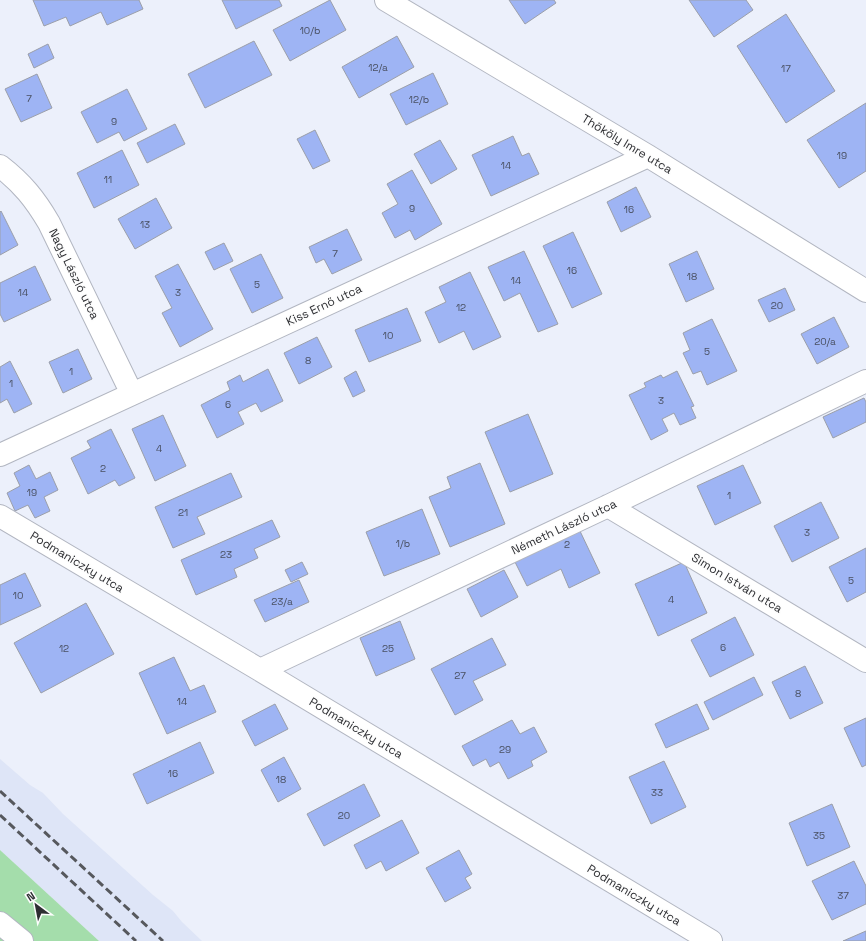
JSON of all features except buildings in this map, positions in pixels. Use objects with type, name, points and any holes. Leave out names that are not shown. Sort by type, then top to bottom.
[{"type":"street","name":"Thököly Imre utca","points":[[386,0],[648,156],[866,291]]},
{"type":"street","name":"Kiss Ernő utca","points":[[0,455],[648,156]]},
{"type":"street","name":"Nagy László utca","points":[[0,166],[18,180],[37,203],[49,223],[132,394]]},
{"type":"street","name":"Németh László utca","points":[[260,670],[608,506],[866,381]]},
{"type":"street","name":"Simon István utca","points":[[608,506],[866,661]]},
{"type":"street","name":"Podmaniczky utca","points":[[0,516],[260,670],[711,941]]},
{"type":"street","points":[[0,923],[22,941]]},
{"type":"shaded area","points":[[0,759],[30,785],[43,793],[63,814],[153,895],[173,911],[202,941],[99,941],[0,850]]},
{"type":"green space","points":[[0,850],[99,941],[0,941]]},
{"type":"railway","points":[[0,791],[163,941]]},
{"type":"railway","points":[[0,815],[136,941]]}]
